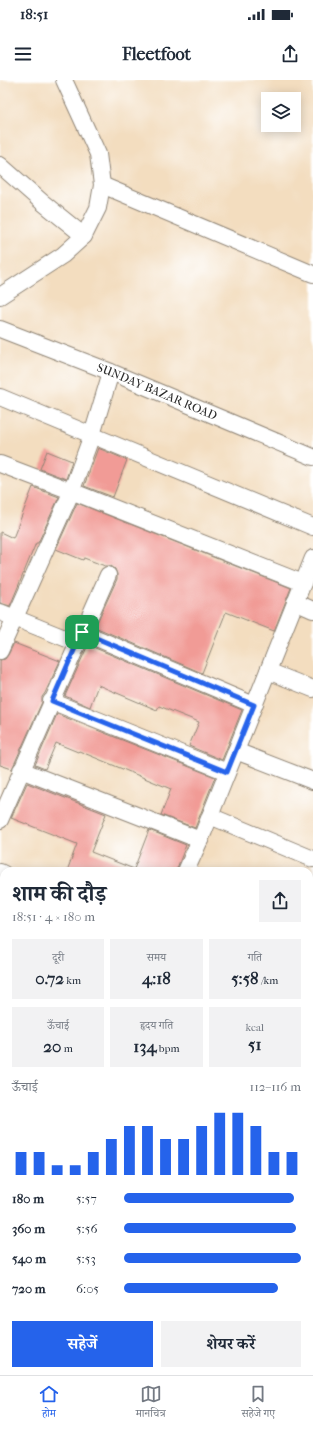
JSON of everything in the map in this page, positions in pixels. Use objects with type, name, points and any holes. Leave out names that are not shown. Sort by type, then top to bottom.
[{"type":"street","points":[[0,296],[63,255],[84,236],[98,208],[102,185],[98,154],[64,80]]},
{"type":"street","points":[[71,95],[79,80]]},
{"type":"street","points":[[0,166],[84,236]]},
{"type":"street","points":[[102,185],[313,274]]},
{"type":"street","name":"SUNDAY BAZAR ROAD","points":[[0,329],[111,372],[313,456]]},
{"type":"street","points":[[0,651],[71,491],[92,435],[111,372]]},
{"type":"street","points":[[0,397],[313,527]]},
{"type":"street","points":[[0,464],[303,583]]},
{"type":"street","points":[[188,867],[210,816],[313,558]]},
{"type":"street","points":[[0,820],[108,575]]},
{"type":"street","points":[[295,602],[313,610]]},
{"type":"street","points":[[0,612],[79,638],[254,705]]},
{"type":"street","points":[[268,671],[313,689]]},
{"type":"street","points":[[52,701],[227,772]]},
{"type":"street","points":[[236,751],[313,781]]},
{"type":"street","points":[[21,770],[200,840]]},
{"type":"street","points":[[210,816],[313,859]]},
{"type":"building","points":[[98,448],[127,460],[113,497],[84,486]]},
{"type":"building","points":[[47,451],[72,461],[66,479],[40,469]]},
{"type":"building","points":[[33,487],[59,497],[38,543],[36,543],[10,606],[0,603],[0,532],[13,538]]},
{"type":"building","points":[[77,503],[291,588],[274,631],[226,612],[202,673],[95,627],[117,579],[117,574],[115,569],[111,566],[105,566],[84,558],[83,560],[56,549]]},
{"type":"building","points":[[14,643],[60,661],[42,697],[42,702],[12,769],[0,765],[0,660],[5,659]]},
{"type":"building","points":[[88,645],[242,710],[222,760],[189,746],[199,722],[159,706],[157,710],[98,685],[90,707],[65,696]]},
{"type":"building","points":[[57,714],[215,777],[195,828],[161,815],[171,789],[79,751],[78,752],[56,743],[45,769],[35,765]]},
{"type":"building","points":[[27,783],[106,814],[91,852],[129,867],[68,867],[77,844],[11,818]]},
{"type":"building","points":[[149,830],[186,845],[178,867],[135,867]]},
{"type":"route","points":[[82,632],[254,705],[227,772],[52,701],[82,632]]}]
